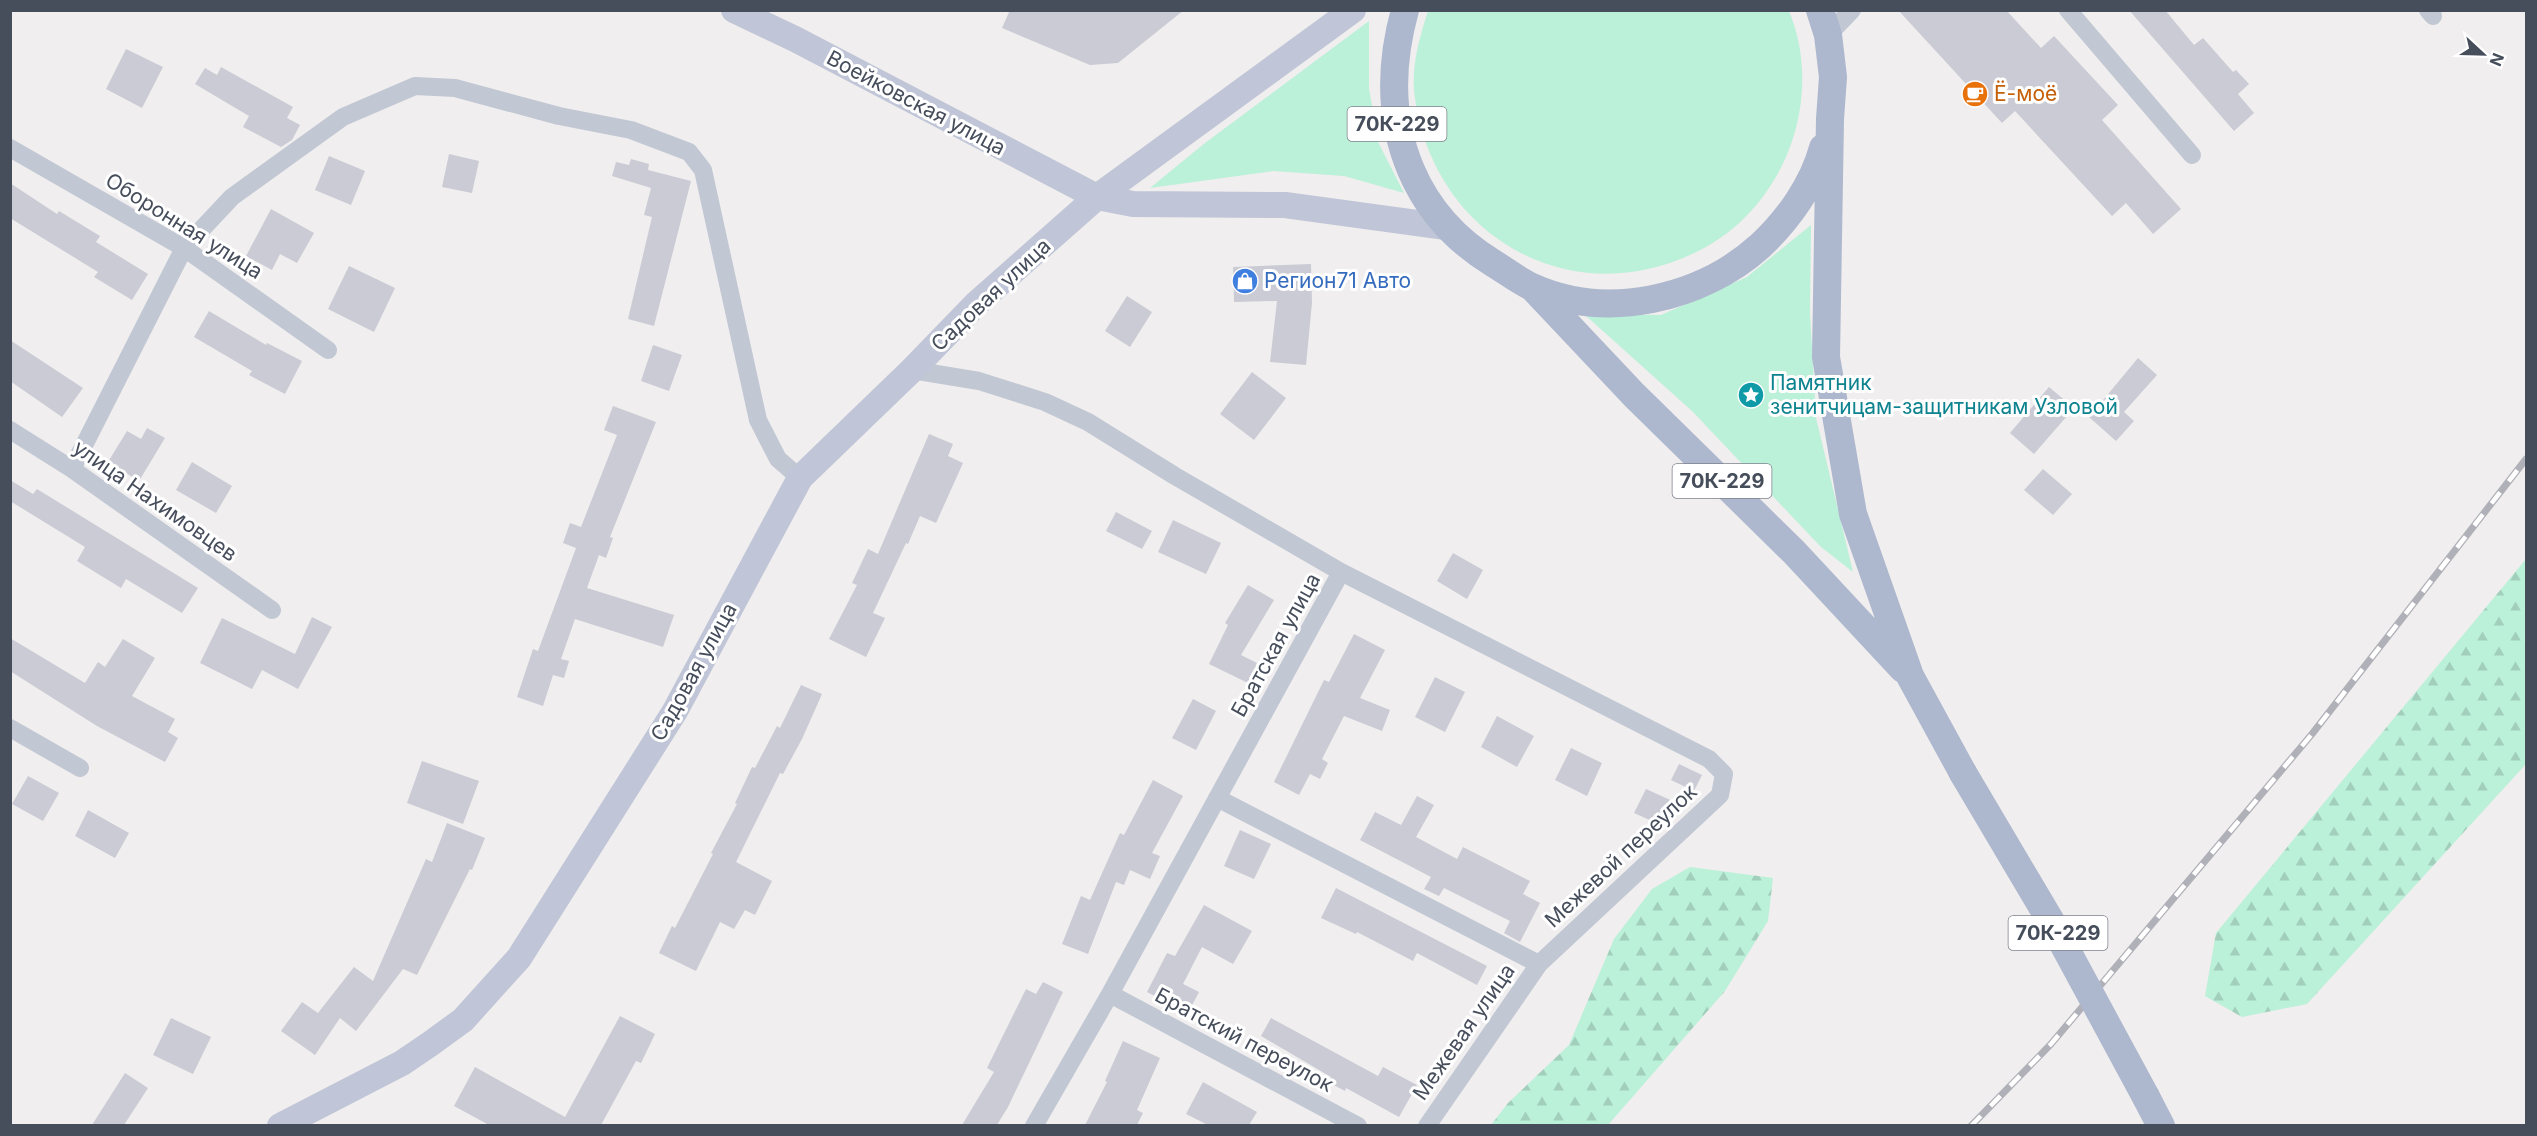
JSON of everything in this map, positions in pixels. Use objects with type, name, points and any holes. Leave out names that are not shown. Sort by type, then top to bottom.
[{"type":"main road","name":"Воейковская улица","points":[[734,10],[1097,198]]},
{"type":"main road","name":"70К-229","points":[[1405,10],[1397,39],[1393,72],[1394,106],[1411,170],[1426,200],[1446,227],[1480,255],[1532,287],[1569,299],[1626,303],[1669,295],[1690,289],[1720,275],[1747,257],[1772,235],[1792,210],[1809,182],[1822,152],[1830,119]]},
{"type":"main road","name":"Садовая улица","points":[[290,1123],[402,1064],[430,1044],[463,1020],[519,958],[675,711],[800,478],[912,370],[976,304],[1097,198],[1345,13]]},
{"type":"main road","name":"70К-229","points":[[1826,19],[1833,77],[1830,119],[1828,369],[1852,514],[1910,676],[1963,773],[2053,925],[2161,1125]]},
{"type":"main road","points":[[1097,198],[1133,204],[1285,205],[1446,227]]},
{"type":"main road","name":"70К-229","points":[[1532,287],[1634,395],[1794,552],[1910,676]]},
{"type":"street","points":[[1826,19],[1852,10]]},
{"type":"street","points":[[2068,10],[2192,155]]},
{"type":"street","points":[[72,469],[184,248],[232,197],[343,117],[415,86],[455,88],[560,116],[631,130],[689,152],[702,170],[758,420],[778,459],[800,478]]},
{"type":"street","name":"Оборонная улица","points":[[10,148],[184,248],[328,350]]},
{"type":"street","name":"Братская улица","points":[[912,370],[979,381],[1055,407],[1088,422],[1175,476],[1341,572],[1110,994],[1034,1125]]},
{"type":"street","name":"улица Нахимовцев","points":[[10,430],[72,469],[272,610]]},
{"type":"street","name":"Межевой переулок","points":[[1341,572],[1710,759],[1724,774],[1720,795],[1539,964]]},
{"type":"street","points":[[10,728],[80,768]]},
{"type":"street","points":[[1217,798],[1539,964]]},
{"type":"street","name":"Межевая улица","points":[[1427,1125],[1539,964]]},
{"type":"street","name":"Братский переулок","points":[[1110,994],[1358,1125]]},
{"type":"green space","points":[[1428,11],[1789,11],[1799,44],[1802,79],[1799,113],[1790,147],[1775,178],[1756,206],[1732,229],[1704,248],[1655,268],[1606,274],[1559,267],[1516,250],[1478,222],[1447,186],[1425,141],[1414,90],[1415,60]]},
{"type":"green space","points":[[1369,21],[1369,88],[1378,142],[1404,193],[1344,176],[1273,171],[1150,188],[1205,143]]},
{"type":"green space","points":[[1811,225],[1810,313],[1816,418],[1853,572],[1821,547],[1692,411],[1584,314],[1661,315],[1747,277]]},
{"type":"green space","points":[[2526,559],[2526,764],[2307,1004],[2242,1017],[2205,996],[2216,933]]},
{"type":"green space","points":[[1690,867],[1773,878],[1768,921],[1725,991],[1608,1125],[1491,1125],[1508,1103],[1569,1045],[1614,939],[1652,889]]},
{"type":"building","points":[[1010,10],[1184,10],[1118,63],[1090,65],[1002,28]]},
{"type":"building","points":[[1898,10],[2006,10],[2041,48],[2054,36],[2118,105],[2102,120],[2181,209],[2153,234],[2126,203],[2112,216],[2015,111],[2002,123]]},
{"type":"building","points":[[2129,10],[2165,10],[2194,45],[2203,38],[2233,72],[2236,70],[2249,84],[2238,94],[2254,113],[2234,131]]},
{"type":"building","points":[[126,49],[163,67],[142,108],[106,89]]},
{"type":"building","points":[[221,67],[293,107],[287,118],[300,125],[292,140],[281,147],[243,127],[249,116],[195,84],[205,68],[217,75]]},
{"type":"building","points":[[449,154],[479,161],[472,193],[442,187]]},
{"type":"building","points":[[329,156],[365,171],[351,205],[315,190]]},
{"type":"building","points":[[631,159],[649,164],[648,170],[691,181],[654,326],[628,319],[652,217],[644,215],[651,188],[612,176],[616,162],[629,165]]},
{"type":"building","points":[[10,183],[57,214],[59,211],[100,236],[96,242],[148,274],[132,300],[94,277],[98,272],[10,218]]},
{"type":"building","points":[[271,209],[314,233],[297,263],[280,254],[272,270],[246,256]]},
{"type":"building","points":[[1311,264],[1312,303],[1306,365],[1270,362],[1277,301],[1234,302],[1233,267]]},
{"type":"building","points":[[349,266],[395,288],[374,332],[328,309]]},
{"type":"building","points":[[1127,296],[1152,312],[1130,347],[1105,331]]},
{"type":"building","points":[[209,311],[266,345],[267,343],[302,361],[285,394],[249,375],[252,371],[194,337]]},
{"type":"building","points":[[10,340],[83,388],[62,417],[10,381]]},
{"type":"building","points":[[653,345],[682,355],[669,391],[641,381]]},
{"type":"building","points":[[2138,358],[2157,375],[2124,412],[2134,421],[2116,441],[2089,417]]},
{"type":"building","points":[[1252,372],[1286,398],[1254,440],[1220,414]]},
{"type":"building","points":[[2049,387],[2074,408],[2034,454],[2010,433]]},
{"type":"building","points":[[613,406],[656,422],[610,537],[613,538],[606,558],[599,555],[587,588],[674,615],[663,647],[575,619],[561,659],[569,661],[564,678],[553,675],[543,706],[517,697],[533,649],[538,651],[576,548],[563,543],[570,523],[581,527],[617,435],[604,430]]},
{"type":"building","points":[[147,428],[165,438],[139,481],[108,462],[127,431],[141,439]]},
{"type":"building","points":[[929,434],[953,444],[948,456],[963,463],[936,523],[920,516],[908,544],[906,543],[873,613],[885,618],[866,657],[829,639],[857,585],[852,583],[868,549],[878,554]]},
{"type":"building","points":[[192,462],[232,486],[216,513],[176,490]]},
{"type":"building","points":[[2043,469],[2072,494],[2053,515],[2024,490]]},
{"type":"building","points":[[10,480],[33,494],[37,489],[198,588],[182,613],[126,579],[121,588],[77,561],[85,547],[10,501]]},
{"type":"building","points":[[1116,512],[1152,531],[1142,549],[1106,531]]},
{"type":"building","points":[[1173,520],[1221,543],[1206,574],[1158,552]]},
{"type":"building","points":[[1453,553],[1483,570],[1467,599],[1437,581]]},
{"type":"building","points":[[1248,585],[1274,600],[1241,655],[1257,663],[1248,683],[1209,664],[1228,625],[1225,623]]},
{"type":"building","points":[[312,617],[332,627],[298,689],[262,670],[252,689],[200,663],[222,618],[295,654]]},
{"type":"building","points":[[1354,634],[1385,650],[1360,698],[1390,710],[1382,731],[1344,716],[1322,759],[1328,763],[1320,779],[1310,774],[1299,795],[1274,782],[1324,680],[1329,682]]},
{"type":"building","points":[[10,638],[85,683],[98,662],[105,667],[123,639],[155,658],[132,696],[175,719],[168,732],[178,738],[165,762],[97,726],[10,671]]},
{"type":"building","points":[[1435,677],[1465,692],[1445,732],[1415,717]]},
{"type":"building","points":[[801,685],[822,694],[802,739],[783,774],[780,773],[736,862],[772,881],[755,915],[745,910],[734,929],[720,922],[696,971],[659,953],[672,926],[675,928],[713,854],[711,853],[737,804],[735,803],[752,767],[755,768],[777,726],[780,728]]},
{"type":"building","points":[[1193,699],[1216,711],[1196,750],[1172,738]]},
{"type":"building","points":[[1497,716],[1534,736],[1517,767],[1481,747]]},
{"type":"building","points":[[1571,748],[1602,763],[1587,796],[1555,780]]},
{"type":"building","points":[[422,761],[479,781],[463,824],[407,803]]},
{"type":"building","points":[[1679,764],[1702,775],[1694,791],[1671,780]]},
{"type":"building","points":[[28,776],[59,793],[43,821],[12,804]]},
{"type":"building","points":[[1153,780],[1183,796],[1152,853],[1160,856],[1150,879],[1130,870],[1124,885],[1116,882],[1088,954],[1062,944],[1081,896],[1090,900],[1120,833],[1124,835]]},
{"type":"building","points":[[1646,789],[1677,803],[1668,822],[1654,816],[1652,821],[1634,813]]},
{"type":"building","points":[[1417,796],[1434,805],[1416,837],[1457,859],[1463,847],[1530,881],[1523,894],[1540,903],[1520,942],[1504,933],[1510,921],[1444,888],[1439,896],[1424,889],[1431,877],[1360,840],[1375,812],[1401,825]]},
{"type":"building","points":[[88,810],[129,833],[115,858],[75,836]]},
{"type":"building","points":[[447,823],[485,838],[472,870],[470,869],[417,975],[403,969],[356,1031],[340,1018],[315,1055],[281,1031],[302,1002],[318,1013],[354,967],[373,981],[426,859],[432,862]]},
{"type":"building","points":[[1240,830],[1271,844],[1254,879],[1224,866]]},
{"type":"building","points":[[1336,888],[1487,966],[1477,985],[1417,953],[1413,961],[1357,932],[1356,934],[1321,918]]},
{"type":"building","points":[[1204,905],[1252,931],[1233,964],[1202,947],[1183,984],[1199,992],[1188,1013],[1147,992],[1167,953],[1175,956]]},
{"type":"building","points":[[1043,982],[1063,992],[1008,1107],[997,1125],[962,1125],[994,1072],[987,1068],[1026,989],[1036,994]]},
{"type":"building","points":[[620,1016],[655,1034],[641,1063],[636,1061],[601,1125],[489,1125],[454,1106],[475,1067],[565,1117]]},
{"type":"building","points":[[171,1018],[211,1037],[193,1074],[153,1055]]},
{"type":"building","points":[[1271,1018],[1378,1076],[1383,1067],[1417,1085],[1399,1117],[1346,1088],[1345,1091],[1328,1082],[1331,1077],[1261,1036]]},
{"type":"building","points":[[1123,1041],[1160,1058],[1137,1110],[1143,1113],[1137,1125],[1085,1125],[1107,1082],[1105,1081]]},
{"type":"building","points":[[125,1073],[148,1088],[124,1125],[92,1125]]},
{"type":"building","points":[[1203,1082],[1257,1112],[1249,1125],[1208,1125],[1186,1114]]},
{"type":"railway","points":[[1971,1126],[2051,1044],[2312,734],[2526,459]]},
{"type":"place","name":"Ё-моё","points":[[1975,94]]},
{"type":"place","name":"Регион71 Авто","points":[[1245,281]]},
{"type":"place","name":"Памятник зенитчицам-защитникам Узловой","points":[[1751,395]]}]
